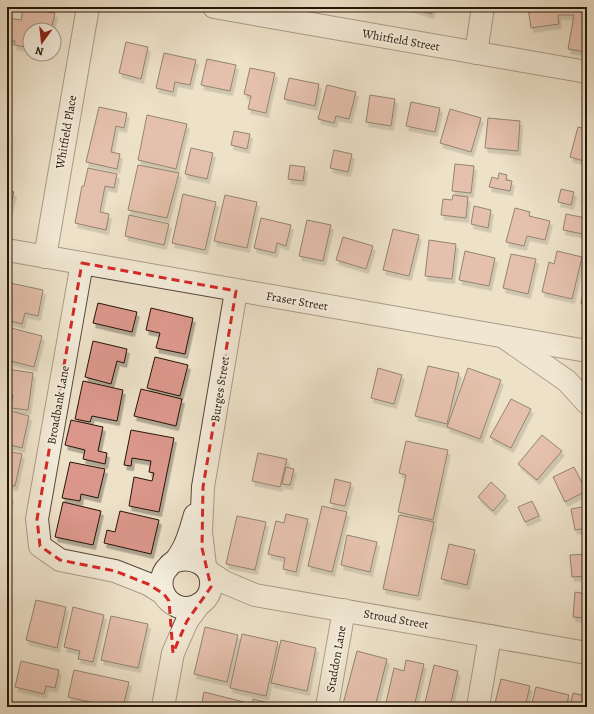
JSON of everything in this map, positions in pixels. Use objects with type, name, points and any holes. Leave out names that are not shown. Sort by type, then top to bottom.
[{"type":"street","name":"Whitfield Place","points":[[45,257],[88,7]]},
{"type":"street","name":"Whitfield Street","points":[[214,7],[587,72]]},
{"type":"street","points":[[476,53],[483,7]]},
{"type":"street","name":"Fraser Street","points":[[7,250],[587,351]]},
{"type":"street","name":"Broadbank Lane","points":[[82,263],[38,520],[40,546],[60,560],[115,571]]},
{"type":"street","name":"Burges Street","points":[[207,569],[201,532],[204,487],[236,290]]},
{"type":"street","points":[[503,336],[567,380],[587,402]]},
{"type":"street","name":"Burges Street","points":[[173,563],[191,530],[204,487]]},
{"type":"street","points":[[115,571],[192,559],[207,569],[211,587],[201,603],[186,621],[172,653],[163,707]]},
{"type":"street","points":[[172,653],[166,598],[162,579],[173,563]]},
{"type":"street","name":"Stroud Street","points":[[207,569],[224,582],[255,595],[587,653]]},
{"type":"street","points":[[115,571],[148,584],[182,608],[221,597],[255,595]]},
{"type":"street","name":"Staddon Lane","points":[[328,707],[344,610]]},
{"type":"street","points":[[478,707],[490,636]]},
{"type":"highlighted area","points":[[82,263],[236,291],[203,487],[202,548],[211,587],[187,621],[173,653],[169,601],[164,594],[148,584],[115,571],[60,560],[40,546],[37,519]]},
{"type":"building","points":[[409,7],[433,7],[431,14]]},
{"type":"building","points":[[528,7],[587,7],[585,52],[568,49],[574,15],[558,15],[559,24],[531,28]]},
{"type":"building","points":[[23,8],[55,13],[53,22],[22,22],[22,46],[14,45],[15,41],[7,40],[7,18],[21,20]]},
{"type":"building","points":[[126,42],[148,47],[141,79],[119,73]]},
{"type":"building","points":[[164,53],[196,60],[190,85],[175,82],[173,92],[156,88]]},
{"type":"building","points":[[207,59],[236,65],[230,91],[201,85]]},
{"type":"building","points":[[250,68],[275,73],[266,113],[248,109],[251,96],[244,94]]},
{"type":"building","points":[[289,78],[319,84],[315,106],[284,99]]},
{"type":"building","points":[[327,85],[356,92],[349,119],[336,116],[334,123],[318,119]]},
{"type":"building","points":[[370,95],[395,99],[391,126],[366,122]]},
{"type":"building","points":[[411,102],[440,108],[435,132],[406,126]]},
{"type":"building","points":[[99,107],[127,113],[124,128],[116,126],[111,152],[120,154],[117,169],[86,162]]},
{"type":"building","points":[[450,109],[481,118],[471,152],[440,143]]},
{"type":"building","points":[[147,115],[187,124],[176,169],[138,160]]},
{"type":"building","points":[[488,118],[520,121],[518,151],[485,148]]},
{"type":"building","points":[[578,127],[587,129],[587,162],[570,157]]},
{"type":"building","points":[[234,131],[250,134],[247,149],[231,145]]},
{"type":"building","points":[[191,148],[213,153],[207,179],[185,174]]},
{"type":"building","points":[[334,150],[352,154],[348,172],[330,168]]},
{"type":"building","points":[[455,164],[474,166],[471,193],[452,191]]},
{"type":"building","points":[[138,165],[179,173],[167,218],[128,210]]},
{"type":"building","points":[[290,165],[305,167],[303,181],[288,179]]},
{"type":"building","points":[[88,168],[117,174],[114,188],[105,186],[100,212],[109,214],[106,230],[75,223],[82,186],[84,186]]},
{"type":"building","points":[[499,173],[507,175],[506,180],[512,181],[510,191],[489,187],[492,177],[498,179]]},
{"type":"building","points":[[561,189],[574,192],[571,205],[558,202]]},
{"type":"building","points":[[7,190],[14,192],[7,220]]},
{"type":"building","points":[[183,194],[216,202],[205,250],[172,243]]},
{"type":"building","points":[[225,195],[257,202],[247,248],[214,241]]},
{"type":"building","points":[[453,195],[468,197],[466,218],[441,215],[443,199],[452,200]]},
{"type":"building","points":[[474,206],[491,210],[488,228],[471,224]]},
{"type":"building","points":[[515,208],[530,212],[529,216],[550,221],[545,240],[527,236],[524,246],[506,242]]},
{"type":"building","points":[[566,214],[586,218],[583,234],[563,230]]},
{"type":"building","points":[[129,215],[169,224],[164,245],[125,236]]},
{"type":"building","points":[[261,218],[291,225],[286,246],[277,243],[275,253],[254,248]]},
{"type":"building","points":[[307,220],[331,225],[323,261],[299,256]]},
{"type":"building","points":[[393,229],[419,235],[409,276],[383,270]]},
{"type":"building","points":[[343,237],[373,246],[366,269],[336,260]]},
{"type":"building","points":[[429,240],[456,244],[452,279],[425,276]]},
{"type":"building","points":[[465,251],[495,258],[489,286],[459,280]]},
{"type":"building","points":[[557,251],[582,257],[572,299],[542,292],[549,262],[554,264]]},
{"type":"building","points":[[511,254],[536,259],[528,294],[503,288]]},
{"type":"building","points":[[585,282],[587,282],[587,305],[581,304]]},
{"type":"building","points":[[10,283],[43,290],[38,316],[25,313],[22,324],[7,320],[7,297]]},
{"type":"building","points":[[98,303],[137,312],[132,332],[93,323]]},
{"type":"building","points":[[151,308],[193,318],[185,354],[156,348],[160,333],[146,330]]},
{"type":"building","points":[[7,327],[42,336],[34,367],[7,360]]},
{"type":"building","points":[[93,341],[127,349],[124,363],[117,361],[111,384],[85,377]]},
{"type":"building","points":[[155,357],[188,365],[180,396],[147,388]]},
{"type":"building","points":[[428,366],[459,373],[447,424],[415,416]]},
{"type":"building","points":[[378,368],[402,375],[394,404],[371,398]]},
{"type":"building","points":[[468,368],[501,380],[480,439],[447,427]]},
{"type":"building","points":[[7,369],[33,373],[28,410],[11,408],[13,395],[7,394]]},
{"type":"building","points":[[83,381],[123,390],[117,421],[92,416],[90,422],[75,419]]},
{"type":"building","points":[[141,389],[182,399],[176,426],[134,416]]},
{"type":"building","points":[[511,399],[531,409],[511,448],[490,437]]},
{"type":"building","points":[[7,410],[29,416],[22,448],[7,444]]},
{"type":"building","points":[[71,420],[103,427],[98,451],[107,453],[105,464],[83,459],[85,450],[65,445]]},
{"type":"building","points":[[131,430],[174,438],[159,512],[129,506],[134,477],[152,481],[154,473],[149,472],[151,461],[132,458],[131,466],[124,465]]},
{"type":"building","points":[[542,435],[562,451],[537,480],[518,464]]},
{"type":"building","points":[[406,441],[448,450],[433,520],[398,512],[406,475],[399,473]]},
{"type":"building","points":[[7,451],[22,454],[15,486],[7,485]]},
{"type":"building","points":[[258,453],[287,459],[280,487],[252,481]]},
{"type":"building","points":[[70,462],[105,469],[98,498],[81,494],[80,501],[62,498]]},
{"type":"building","points":[[286,467],[294,469],[290,485],[282,484]]},
{"type":"building","points":[[574,467],[586,491],[565,502],[553,477]]},
{"type":"building","points":[[335,479],[351,483],[345,506],[330,503]]},
{"type":"building","points":[[491,482],[506,496],[493,511],[478,497]]},
{"type":"building","points":[[7,495],[11,496],[7,514]]},
{"type":"building","points":[[532,501],[539,516],[525,522],[518,507]]},
{"type":"building","points":[[63,502],[101,511],[93,545],[55,537]]},
{"type":"building","points":[[322,506],[347,512],[332,572],[308,566]]},
{"type":"building","points":[[587,506],[587,528],[575,530],[571,509]]},
{"type":"building","points":[[120,511],[159,520],[151,554],[104,543],[107,530],[115,532]]},
{"type":"building","points":[[286,514],[308,519],[296,572],[283,569],[285,558],[268,554],[276,521],[284,523]]},
{"type":"building","points":[[399,515],[434,522],[418,596],[383,589]]},
{"type":"building","points":[[237,516],[266,522],[255,570],[226,564]]},
{"type":"building","points":[[347,535],[377,542],[370,572],[341,565]]},
{"type":"building","points":[[449,544],[475,550],[467,585],[441,579]]},
{"type":"building","points":[[587,554],[587,576],[572,577],[570,555]]},
{"type":"building","points":[[575,592],[587,594],[587,618],[573,617]]},
{"type":"building","points":[[36,600],[66,607],[57,648],[26,640]]},
{"type":"building","points":[[73,607],[104,615],[93,662],[78,659],[80,651],[64,647]]},
{"type":"building","points":[[111,616],[148,624],[138,668],[101,660]]},
{"type":"building","points":[[205,627],[238,635],[227,682],[194,674]]},
{"type":"building","points":[[242,634],[278,642],[266,696],[230,688]]},
{"type":"building","points":[[281,640],[316,648],[307,691],[271,683]]},
{"type":"building","points":[[357,651],[387,659],[375,707],[355,707],[343,704]]},
{"type":"building","points":[[406,660],[424,664],[414,707],[385,707],[394,668],[404,671]]},
{"type":"building","points":[[21,661],[59,670],[55,688],[46,686],[44,694],[15,687]]},
{"type":"building","points":[[434,665],[458,671],[450,707],[424,707]]},
{"type":"building","points":[[74,670],[129,682],[123,707],[112,707],[68,697]]},
{"type":"building","points":[[501,679],[530,686],[525,707],[494,707]]},
{"type":"building","points":[[536,687],[569,695],[566,707],[531,707]]},
{"type":"building","points":[[204,692],[244,702],[243,707],[201,707]]},
{"type":"building","points":[[573,693],[586,696],[585,701],[587,702],[587,707],[570,707]]},
{"type":"building","points":[[253,699],[285,707],[251,707]]},
{"type":"building","points":[[14,703],[31,707],[13,707]]}]
